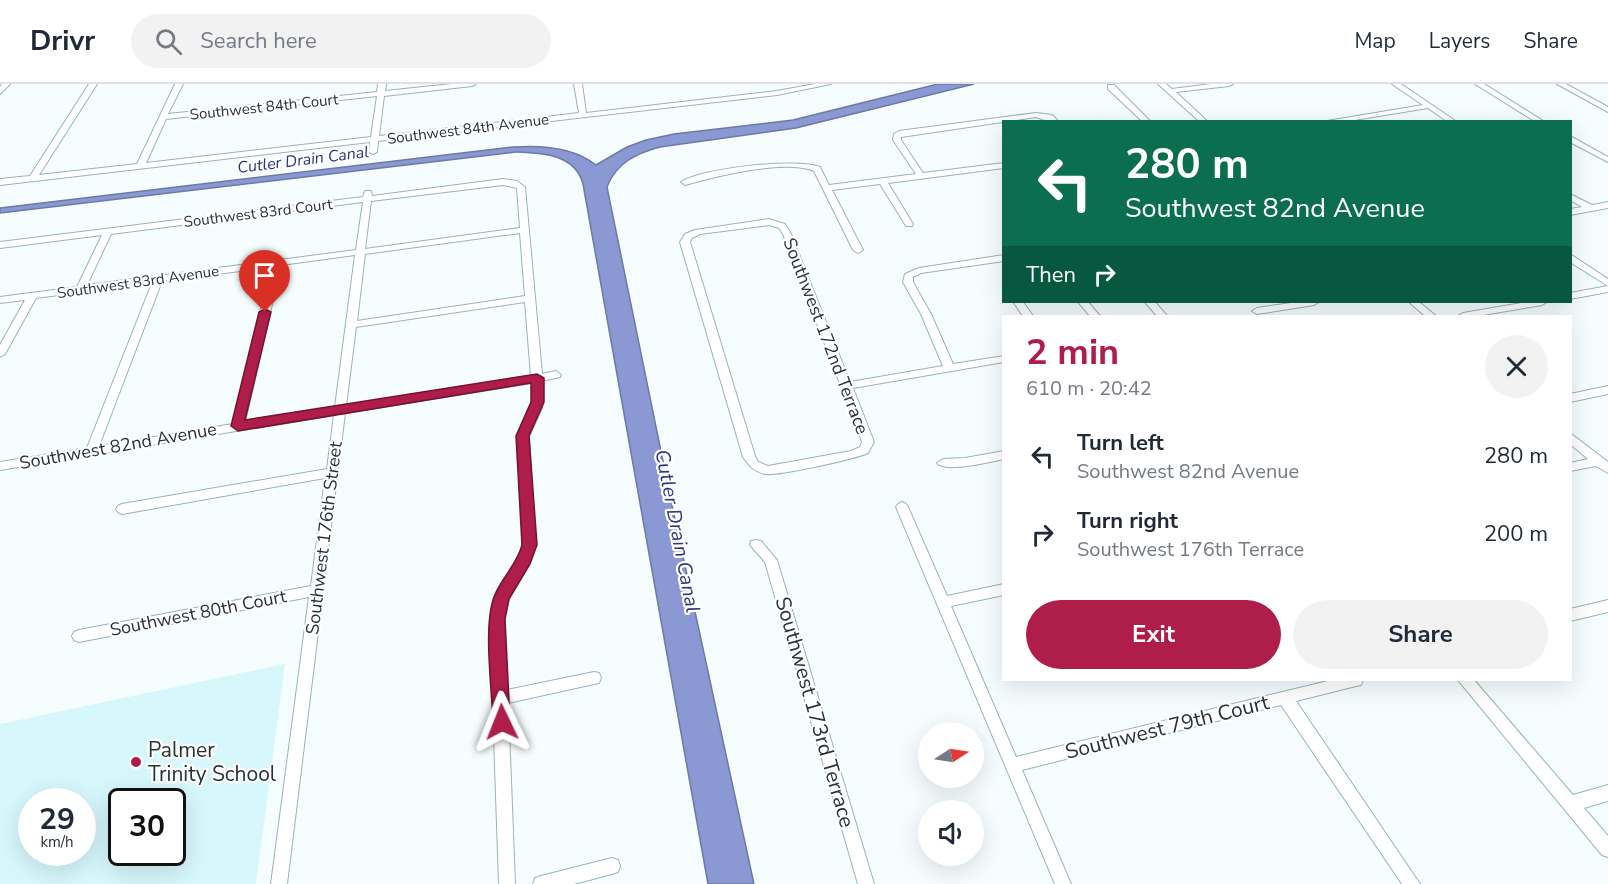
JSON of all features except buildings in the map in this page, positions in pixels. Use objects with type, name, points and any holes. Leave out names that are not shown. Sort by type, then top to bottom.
[{"type":"street","points":[[0,92],[6,84]]},
{"type":"street","points":[[33,178],[93,84]]},
{"type":"street","points":[[140,166],[179,84]]},
{"type":"street","points":[[373,152],[382,84]]},
{"type":"street","name":"Southwest 84th Court","points":[[162,117],[472,84]]},
{"type":"street","points":[[578,84],[583,115]]},
{"type":"street","points":[[772,84],[777,93]]},
{"type":"street","name":"Southwest 84th Avenue","points":[[0,182],[777,93],[827,84]]},
{"type":"street","points":[[1162,84],[1203,120]]},
{"type":"street","points":[[1170,91],[1229,84]]},
{"type":"street","points":[[1396,84],[1451,120]]},
{"type":"street","points":[[1479,84],[1539,120]]},
{"type":"street","points":[[1561,84],[1608,110]]},
{"type":"street","points":[[1111,87],[1146,120]]},
{"type":"street","points":[[1337,120],[1430,106]]},
{"type":"street","points":[[1003,120],[1033,116],[1053,119]]},
{"type":"street","points":[[921,176],[898,142],[899,134],[1002,120]]},
{"type":"street","points":[[1572,139],[1608,160]]},
{"type":"street","points":[[685,182],[706,175],[809,164],[817,169],[858,250]]},
{"type":"street","points":[[827,188],[1002,165]]},
{"type":"street","points":[[883,181],[909,224]]},
{"type":"street","name":"Southwest 83rd Court","points":[[0,245],[368,196],[503,182],[517,183],[522,189],[525,230]]},
{"type":"street","name":"Southwest 176th Street","points":[[279,884],[368,196]]},
{"type":"street","points":[[1572,197],[1590,208]]},
{"type":"street","points":[[1572,212],[1608,205]]},
{"type":"street","name":"Southwest 172nd Terrace","points":[[754,224],[778,224],[786,234],[845,386],[867,437],[867,446],[864,450],[853,455],[773,470],[758,468],[749,457],[686,245],[688,236],[703,230],[754,224]]},
{"type":"street","points":[[507,884],[498,608],[506,588],[525,560],[529,545],[523,436],[538,402],[525,230]]},
{"type":"street","name":"Southwest 83rd Avenue","points":[[0,300],[525,230]]},
{"type":"street","points":[[80,290],[108,231]]},
{"type":"street","points":[[949,368],[926,315],[908,282],[910,275],[919,271],[1002,258]]},
{"type":"street","points":[[1572,258],[1608,283]]},
{"type":"street","points":[[238,426],[277,263]]},
{"type":"street","points":[[92,450],[158,279]]},
{"type":"street","points":[[1572,296],[1608,289]]},
{"type":"street","points":[[0,354],[32,296]]},
{"type":"street","points":[[351,325],[531,298]]},
{"type":"street","points":[[1019,303],[1027,315]]},
{"type":"street","points":[[1084,303],[1094,315]]},
{"type":"street","points":[[1151,303],[1161,315]]},
{"type":"street","points":[[1257,311],[1308,303]]},
{"type":"street","points":[[1415,303],[1430,315]]},
{"type":"street","points":[[1469,315],[1536,303]]},
{"type":"street","points":[[845,386],[1002,359]]},
{"type":"street","name":"Southwest 82nd Avenue","points":[[0,466],[556,375]]},
{"type":"street","points":[[1572,398],[1608,390]]},
{"type":"street","points":[[1572,439],[1603,465]]},
{"type":"street","points":[[943,463],[965,462],[1002,455]]},
{"type":"street","points":[[1572,467],[1603,465]]},
{"type":"street","points":[[122,509],[333,472]]},
{"type":"street","points":[[902,507],[1063,884]]},
{"type":"street","name":"Southwest 173rd Terrace","points":[[756,545],[771,560],[866,884]]},
{"type":"street","name":"Southwest 80th Court","points":[[79,636],[317,590]]},
{"type":"street","points":[[942,603],[1002,590]]},
{"type":"street","points":[[1572,615],[1608,606]]},
{"type":"street","points":[[501,698],[594,678]]},
{"type":"street","name":"Southwest 79th Court","points":[[1013,765],[1352,681]]},
{"type":"street","points":[[1466,681],[1608,849]]},
{"type":"street","points":[[1285,698],[1412,884]]},
{"type":"street","points":[[1570,804],[1608,793]]},
{"type":"street","points":[[541,884],[612,866]]},
{"type":"shaded area","name":"Palmer Trinity School","points":[[285,664],[256,884],[0,884],[0,724]]},
{"type":"water","points":[[938,84],[974,84],[796,128],[660,147],[628,160],[616,171],[607,187],[673,510],[754,884],[708,884],[583,184],[573,166],[557,157],[516,152],[0,213],[0,208],[513,147],[557,148],[578,154],[596,165],[627,147],[646,140],[674,134],[793,120]]},
{"type":"place","name":"Palmer Trinity School","points":[[136,762]]},
{"type":"route","points":[[265,312],[238,426],[537,378],[538,402],[523,436],[530,538],[528,551],[520,569],[501,597],[498,608],[502,722]]},
{"type":"water label","name":"Cutler Drain Canal","points":[[303,159]]},
{"type":"water label","name":"Cutler Drain Canal","points":[[678,531]]}]
